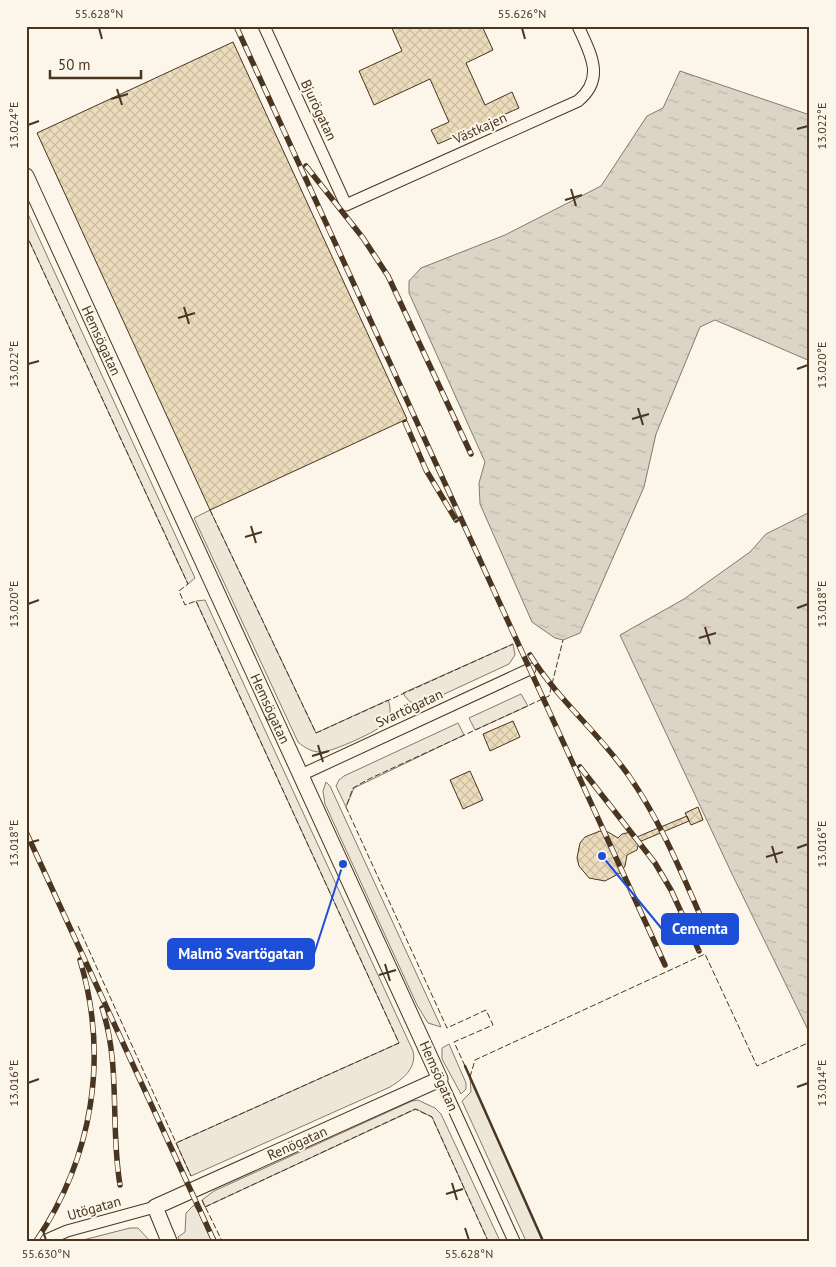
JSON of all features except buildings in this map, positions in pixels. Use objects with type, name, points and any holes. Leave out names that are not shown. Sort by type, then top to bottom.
[{"type":"street","name":"Bjurögatan","points":[[264,26],[346,205]]},
{"type":"street","name":"Västkajen","points":[[346,205],[578,100],[588,92],[593,82],[591,55],[578,26]]},
{"type":"street","name":"Hemsögatan","points":[[26,176],[514,1241]]},
{"type":"street","name":"Svartögatan","points":[[302,775],[530,669]]},
{"type":"street","name":"Renögatan","points":[[155,1207],[440,1079]]},
{"type":"street","name":"Utögatan","points":[[44,1241],[67,1231],[155,1207]]},
{"type":"street","points":[[155,1207],[170,1241]]},
{"type":"shaded area","points":[[26,210],[195,578],[188,584],[26,234]]},
{"type":"shaded area","points":[[210,510],[316,733],[388,700],[390,714],[388,720],[382,726],[356,740],[323,752],[309,750],[298,742],[194,518]]},
{"type":"shaded area","points":[[205,600],[413,1051],[414,1057],[408,1072],[390,1087],[191,1176],[176,1143],[399,1043],[196,601]]},
{"type":"shaded area","points":[[513,644],[515,655],[509,664],[425,703],[412,703],[403,693]]},
{"type":"shaded area","points":[[521,694],[528,706],[475,730],[469,718]]},
{"type":"shaded area","points":[[458,723],[464,735],[354,788],[346,807],[336,786],[344,776]]},
{"type":"shaded area","points":[[326,782],[330,786],[441,1027],[428,1023],[417,1005],[325,804],[323,791]]},
{"type":"shaded area","points":[[449,1044],[466,1083],[466,1089],[461,1094],[442,1059],[442,1048]]},
{"type":"shaded area","points":[[470,1077],[543,1241],[526,1241],[462,1101],[471,1092]]},
{"type":"shaded area","points":[[418,1100],[435,1108],[441,1114],[500,1241],[488,1241],[432,1117],[416,1109],[205,1207],[202,1200],[214,1191],[412,1101]]},
{"type":"shaded area","points":[[194,1205],[217,1241],[180,1241],[178,1237],[185,1232],[186,1213]]},
{"type":"shaded area","points":[[130,1228],[138,1228],[149,1240],[79,1241]]},
{"type":"water","points":[[680,71],[810,115],[810,361],[715,320],[700,327],[656,434],[644,487],[580,633],[563,640],[555,638],[532,622],[480,504],[479,483],[485,462],[409,293],[409,281],[421,268],[505,235],[601,186],[647,116],[663,108]]},
{"type":"water","points":[[810,512],[810,1034],[732,874],[620,635],[684,599],[750,552],[766,534]]},
{"type":"railway","points":[[236,26],[665,965]]},
{"type":"railway","points":[[306,166],[363,238],[388,276],[471,454]]},
{"type":"railway","points":[[405,422],[426,470],[456,520]]},
{"type":"railway","points":[[530,655],[553,687],[605,745],[642,795],[674,856],[711,940]]},
{"type":"railway","points":[[580,767],[655,863],[671,890],[699,951]]},
{"type":"railway","points":[[26,832],[214,1241]]},
{"type":"railway","points":[[36,1241],[55,1209],[71,1175],[83,1141],[90,1105],[94,1069],[93,1033],[89,996],[80,960]]},
{"type":"railway","points":[[102,1008],[111,1051],[117,1163],[120,1185]]},
{"type":"fence","points":[[26,234],[188,584],[179,591],[185,605],[196,601],[399,1043],[176,1143]]},
{"type":"fence","points":[[210,510],[316,733],[513,644]]},
{"type":"fence","points":[[465,1066],[454,1042],[493,1025],[486,1010],[447,1028],[346,807],[353,788],[369,779],[549,696],[563,640]]},
{"type":"fence","points":[[78,926],[191,1176]]},
{"type":"fence","points":[[470,1077],[475,1060],[705,954],[757,1066],[810,1042]]},
{"type":"fence","points":[[205,1207],[415,1109],[432,1117],[488,1241]]},
{"type":"fence","points":[[202,1200],[222,1241]]},
{"type":"wall","points":[[465,1066],[543,1241]]},
{"type":"place","name":"Cementa","points":[[602,856]]},
{"type":"place","name":"Malmö Svartögatan","points":[[343,864]]}]
